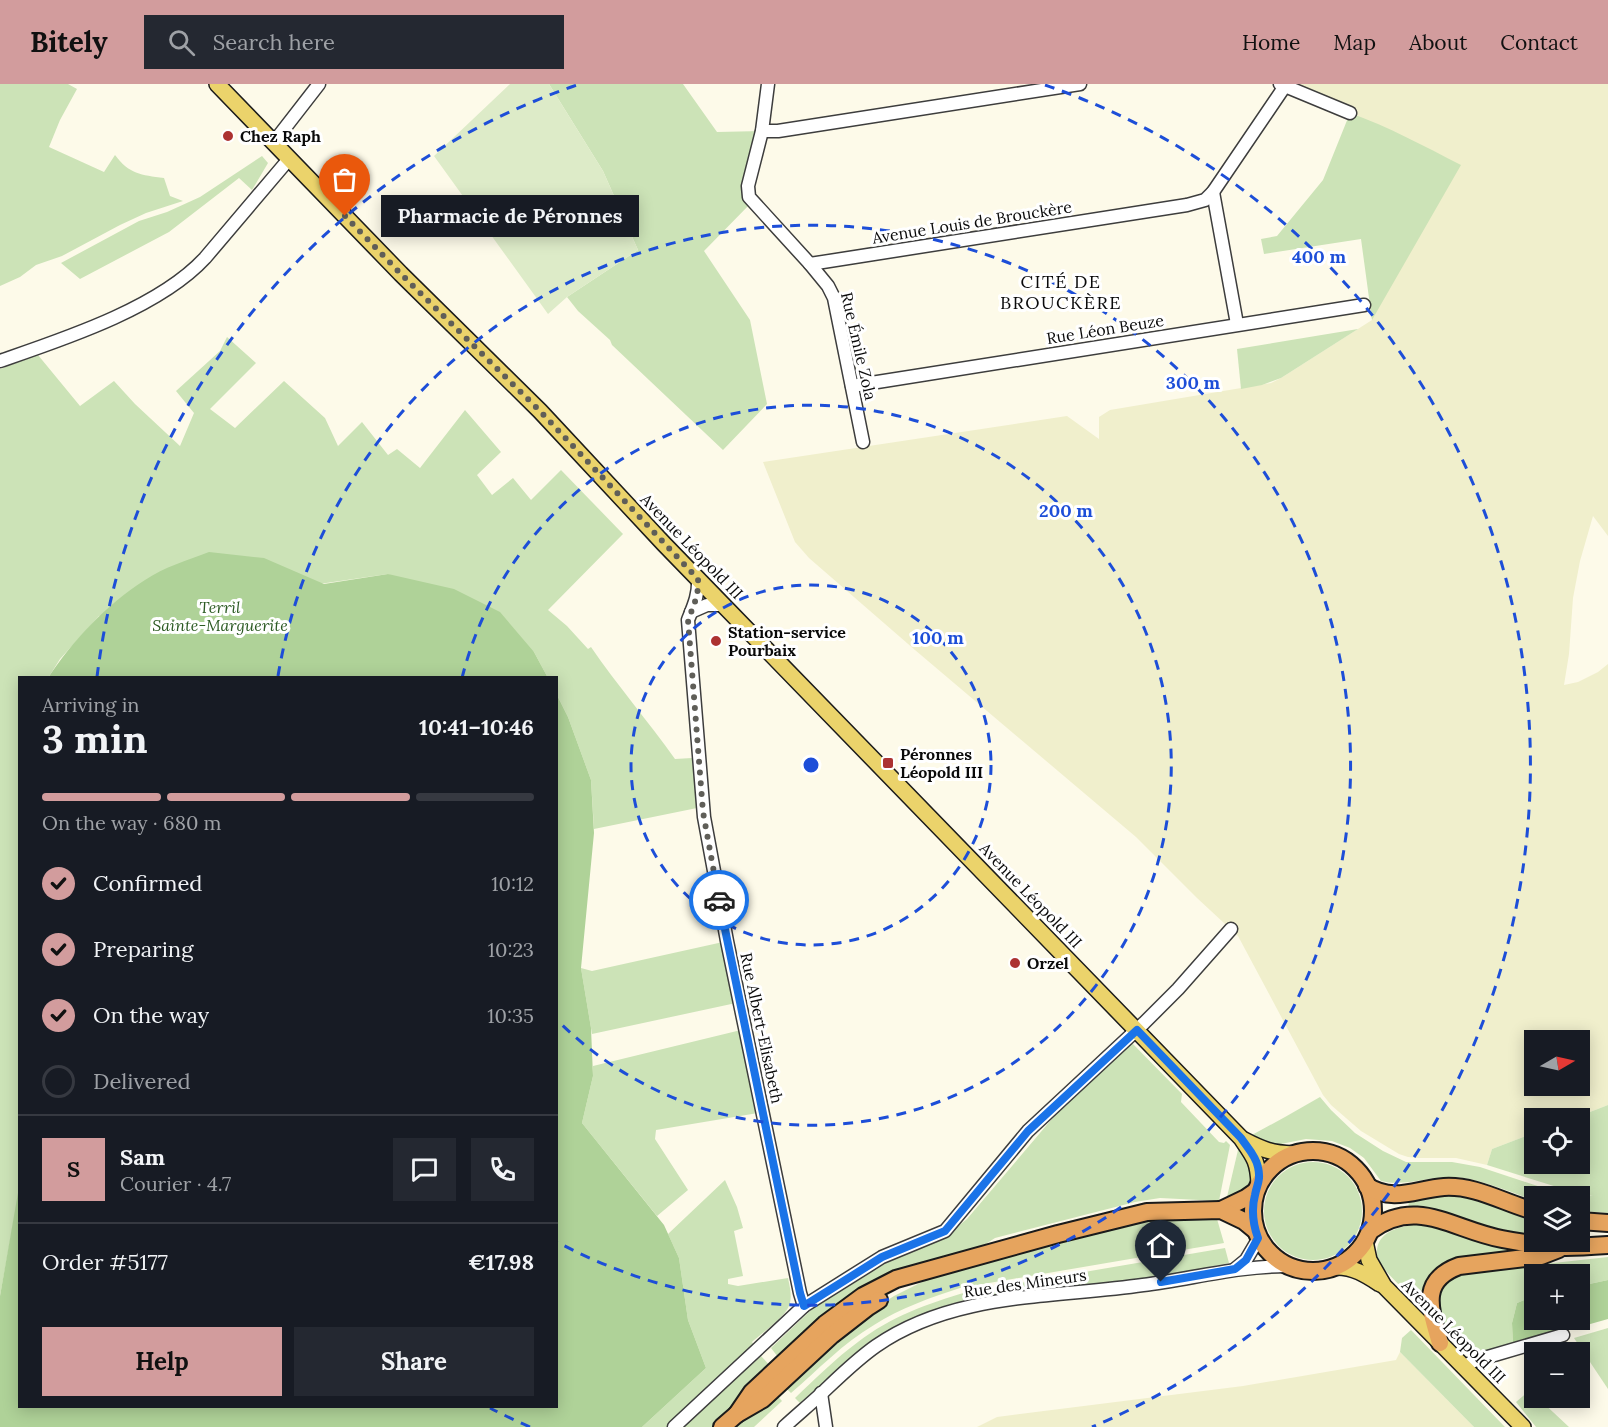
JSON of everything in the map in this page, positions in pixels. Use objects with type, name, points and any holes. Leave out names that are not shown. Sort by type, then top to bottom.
[{"type":"highway","points":[[1257,1234],[1252,1213],[1258,1187],[1265,1174],[1285,1158],[1310,1151],[1328,1153],[1344,1160],[1357,1171],[1367,1186],[1372,1200],[1373,1216],[1367,1236]]},
{"type":"highway","points":[[1367,1186],[1383,1194],[1396,1195],[1443,1187],[1458,1187],[1490,1195],[1524,1209]]},
{"type":"highway","points":[[722,1427],[737,1414],[769,1394],[832,1335],[868,1307],[935,1269],[1058,1234],[1147,1212],[1221,1210],[1246,1198],[1258,1187]]},
{"type":"highway","points":[[1221,1210],[1244,1221],[1257,1234],[1270,1254],[1287,1266],[1311,1272],[1337,1267],[1348,1260],[1381,1222],[1415,1214],[1437,1218],[1497,1238],[1524,1243]]},
{"type":"highway","points":[[1590,1222],[1608,1223]]},
{"type":"highway","points":[[1590,1246],[1608,1245]]},
{"type":"highway","points":[[1440,1343],[1430,1307],[1434,1286],[1438,1279],[1459,1266],[1541,1256],[1552,1252]]},
{"type":"main road","name":"Avenue Léopold III","points":[[217,84],[401,274],[540,411],[723,605],[1241,1138],[1255,1158],[1258,1167],[1258,1187]]},
{"type":"main road","name":"Avenue Léopold III","points":[[1241,1138],[1263,1150],[1293,1154]]},
{"type":"main road","name":"Avenue Léopold III","points":[[1367,1236],[1369,1260],[1384,1286]]},
{"type":"main road","name":"Avenue Léopold III","points":[[1337,1267],[1347,1267],[1361,1272],[1384,1286],[1523,1427]]},
{"type":"street","points":[[274,142],[319,84]]},
{"type":"street","points":[[768,84],[762,131],[748,186],[749,197],[810,264]]},
{"type":"street","points":[[762,131],[778,131],[1080,84]]},
{"type":"street","points":[[1282,85],[1350,113]]},
{"type":"street","name":"Avenue Louis de Brouckère","points":[[810,264],[1187,205],[1205,200],[1213,192],[1282,85]]},
{"type":"street","points":[[0,361],[120,315],[178,283],[194,271],[290,159]]},
{"type":"street","points":[[1213,192],[1237,324]]},
{"type":"street","name":"Rue Émile Zola","points":[[810,264],[828,286],[834,298],[863,442]]},
{"type":"street","name":"Rue Léon Beuze","points":[[852,386],[1364,305]]},
{"type":"street","name":"Rue Albert-Elisabeth","points":[[698,579],[696,600],[688,620],[704,817],[739,999],[804,1306]]},
{"type":"street","points":[[691,612],[706,604],[723,605]]},
{"type":"street","points":[[674,1427],[804,1306],[882,1257],[945,1231],[1028,1131],[1137,1030],[1178,989],[1231,929]]},
{"type":"street","points":[[1235,1269],[1246,1260],[1257,1234]]},
{"type":"street","name":"Rue des Mineurs","points":[[784,1427],[847,1368],[877,1346],[909,1328],[952,1310],[1011,1299],[1144,1285],[1235,1269],[1287,1266]]},
{"type":"street","points":[[1463,1367],[1474,1361],[1563,1335]]},
{"type":"street","points":[[821,1394],[826,1427]]},
{"type":"green space","points":[[0,84],[68,84],[77,89],[60,120],[49,147],[104,172],[115,155],[125,166],[136,173],[164,178],[170,196],[183,201],[146,213],[120,225],[62,256],[36,265],[20,277],[0,286]]},
{"type":"green space","points":[[510,84],[549,84],[603,171],[638,250],[567,297],[548,314],[434,156]]},
{"type":"green space","points":[[549,84],[683,84],[717,132],[762,131],[748,186],[752,202],[704,251],[750,320],[767,404],[723,450],[612,345],[610,340],[578,311],[567,297],[638,250],[603,171]]},
{"type":"green space","points":[[1280,84],[1608,84],[1608,536],[1593,516],[1580,561],[1573,598],[1564,685],[1578,682],[1608,664],[1608,1105],[1590,1112],[1590,1108],[1524,1108],[1524,1137],[1492,1149],[1487,1165],[1456,1158],[1418,1158],[1399,1154],[1361,1131],[1331,1105],[1323,1095],[1238,936],[1136,837],[809,558],[795,542],[763,462],[1067,416],[1099,439],[1099,417],[1110,410],[1271,383],[1372,320],[1350,113]]},
{"type":"green space","points":[[1350,113],[1393,131],[1461,165],[1372,320],[1361,239],[1264,254],[1261,239],[1277,236],[1323,180]]},
{"type":"green space","points":[[262,156],[268,163],[252,190],[239,178],[169,232],[80,279],[61,263],[139,221],[167,212],[200,197]]},
{"type":"green space","points":[[1358,329],[1281,378],[1241,389],[1237,349]]},
{"type":"green space","points":[[227,337],[256,363],[210,409],[235,428],[284,381],[325,418],[338,446],[362,422],[388,455],[397,449],[420,468],[465,410],[501,452],[477,475],[492,495],[513,478],[531,500],[561,470],[623,534],[548,610],[567,626],[588,649],[591,647],[675,759],[692,758],[697,808],[594,829],[591,780],[568,717],[558,697],[558,676],[547,676],[534,652],[388,574],[99,616],[60,659],[49,676],[18,676],[18,1198],[0,1296],[0,369],[38,355],[80,406],[114,381],[180,446],[194,413],[176,391],[220,351]]},
{"type":"green space","name":"Terril Sainte-Marguerite","points":[[209,552],[264,558],[324,584],[388,574],[454,589],[500,612],[534,652],[547,676],[49,676],[79,637],[104,612],[145,580],[176,564]]},
{"type":"green space","points":[[558,697],[568,717],[591,780],[594,833],[581,968],[591,1028],[593,1076],[582,1123],[664,1225],[679,1258],[688,1320],[706,1368],[642,1427],[0,1427],[0,1296],[18,1193],[18,1408],[558,1408]]},
{"type":"green space","points":[[723,942],[736,1003],[592,1034],[581,968],[592,971]]},
{"type":"green space","points":[[741,1030],[758,1113],[656,1130],[655,1139],[688,1190],[657,1216],[582,1123],[593,1076],[593,1066]]},
{"type":"green space","points":[[1131,1042],[1182,1094],[1181,1102],[1219,1142],[1226,1141],[1230,1145],[1219,1201],[1160,1198],[1135,1202],[995,1238],[981,1247],[928,1263],[778,1357],[771,1348],[810,1311],[846,1284],[947,1235],[967,1219],[1068,1100]]},
{"type":"green space","points":[[1320,1097],[1355,1133],[1383,1151],[1406,1162],[1452,1162],[1480,1167],[1538,1186],[1524,1186],[1524,1197],[1465,1178],[1445,1177],[1390,1183],[1381,1181],[1364,1158],[1350,1148],[1332,1141],[1306,1139],[1276,1145],[1250,1136]]},
{"type":"green space","points":[[1608,1105],[1608,1213],[1590,1212],[1590,1196],[1593,1196],[1590,1195],[1590,1186],[1554,1186],[1487,1165],[1492,1149],[1524,1137],[1524,1174],[1590,1174],[1590,1112]]},
{"type":"green space","points":[[1240,1147],[1250,1160],[1252,1178],[1245,1190],[1230,1201],[1227,1197]]},
{"type":"green space","points":[[1313,1162],[1332,1165],[1348,1176],[1359,1192],[1362,1211],[1359,1230],[1348,1246],[1332,1257],[1313,1260],[1294,1257],[1278,1246],[1267,1230],[1264,1211],[1267,1192],[1278,1176],[1294,1165]]},
{"type":"green space","points":[[725,1180],[743,1228],[734,1231],[743,1276],[728,1279],[728,1284],[738,1286],[788,1278],[791,1293],[790,1305],[772,1326],[752,1342],[755,1347],[667,1427],[642,1427],[706,1368],[688,1320],[679,1258],[668,1234]]},
{"type":"green space","points":[[1463,1194],[1524,1215],[1524,1236],[1409,1209],[1408,1200]]},
{"type":"green space","points":[[1171,1217],[1217,1219],[1224,1243],[960,1288],[894,1313],[841,1348],[791,1393],[784,1386],[869,1312],[926,1280],[956,1269],[1120,1224]]},
{"type":"green space","points":[[1421,1223],[1524,1249],[1524,1252],[1542,1253],[1481,1260],[1428,1292],[1401,1287],[1378,1263],[1378,1247],[1380,1241],[1389,1232]]},
{"type":"green space","points":[[1225,1248],[1229,1263],[1150,1279],[977,1297],[939,1308],[889,1331],[858,1353],[800,1403],[795,1398],[833,1362],[870,1333],[897,1318],[938,1301],[967,1292]]},
{"type":"green space","points":[[1608,1257],[1608,1280],[1590,1284],[1590,1264],[1545,1264]]},
{"type":"green space","points":[[1524,1266],[1524,1300],[1517,1303],[1512,1323],[1513,1346],[1474,1356],[1442,1321],[1437,1304],[1437,1294],[1450,1279],[1463,1273]]},
{"type":"green space","points":[[1608,1280],[1608,1319],[1590,1324],[1590,1284]]},
{"type":"green space","points":[[1524,1300],[1524,1330],[1569,1330],[1513,1346],[1512,1323],[1517,1303]]},
{"type":"green space","points":[[1608,1328],[1608,1389],[1590,1362],[1590,1342],[1577,1342],[1574,1338]]},
{"type":"green space","points":[[1411,1330],[1505,1427],[1474,1427],[1400,1352],[1402,1338]]},
{"type":"green space","points":[[1400,1352],[1474,1427],[977,1427],[997,1417],[1243,1386],[1396,1360]]},
{"type":"green space","points":[[761,1356],[772,1368],[713,1427],[683,1427]]},
{"type":"green space","points":[[775,1393],[782,1401],[754,1427],[734,1427]]},
{"type":"green space","points":[[1524,1395],[1524,1408],[1549,1408],[1569,1427],[1536,1427],[1516,1402]]},
{"type":"way so far","points":[[345,216],[540,411],[698,579],[696,600],[688,620],[703,812],[719,900]]},
{"type":"place","name":"Chez Raph","points":[[228,136]]},
{"type":"place","name":"Pharmacie de Péronnes","points":[[345,216]]},
{"type":"place","name":"Station-service Pourbaix","points":[[716,641]]},
{"type":"place","name":"Péronnes Léopold III","points":[[888,763]]},
{"type":"place","name":"Orzel","points":[[1015,963]]},
{"type":"district","name":"CITÉ DE BROUCKÈRE","points":[[1061,292]]},
{"type":"route","points":[[719,900],[804,1306],[882,1257],[945,1231],[1028,1131],[1137,1030],[1241,1138],[1255,1158],[1258,1167],[1259,1184],[1254,1197],[1252,1213],[1258,1238],[1246,1260],[1235,1269],[1161,1282]]}]
